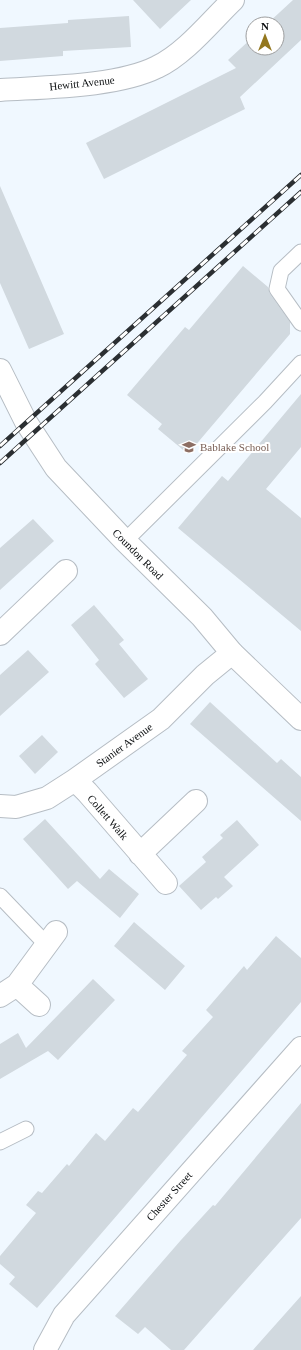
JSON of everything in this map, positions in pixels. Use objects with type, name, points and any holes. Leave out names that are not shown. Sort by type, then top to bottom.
[{"type":"street","name":"Hewitt Avenue","points":[[0,90],[92,84],[127,77],[157,68],[180,51],[232,0]]},
{"type":"street","name":"Coundon Road","points":[[0,370],[26,422],[56,468],[125,541],[202,617],[232,653],[301,718]]},
{"type":"street","points":[[0,634],[66,571]]},
{"type":"street","name":"Stanier Avenue","points":[[0,806],[16,806],[47,798],[75,780],[161,718],[205,675],[232,653]]},
{"type":"street","name":"Collett Walk","points":[[75,780],[166,883]]},
{"type":"street","points":[[140,854],[196,801]]},
{"type":"street","points":[[39,1005],[8,990],[51,938]]},
{"type":"street","name":"Chester Street","points":[[45,1350],[64,1315],[301,1048]]},
{"type":"lane","points":[[301,252],[281,272],[277,289],[301,323]]},
{"type":"lane","points":[[125,541],[243,424],[301,363]]},
{"type":"lane","points":[[0,896],[51,938]]},
{"type":"lane","points":[[0,1142],[26,1128]]},
{"type":"building","points":[[133,0],[191,0],[160,29]]},
{"type":"building","points":[[293,0],[301,0],[301,40],[285,55],[285,16],[276,16]]},
{"type":"building","points":[[129,16],[131,47],[63,51],[63,56],[0,61],[0,28],[68,23],[68,20]]},
{"type":"building","points":[[245,44],[245,56],[284,56],[240,97],[245,109],[104,179],[86,143],[236,68],[228,60]]},
{"type":"building","points":[[0,186],[64,334],[29,349],[0,283]]},
{"type":"building","points":[[243,266],[268,287],[270,294],[290,322],[290,334],[188,454],[158,429],[162,424],[127,395],[185,327],[189,330]]},
{"type":"building","points":[[301,394],[301,447],[266,489],[301,518],[301,631],[178,528],[222,476],[228,481]]},
{"type":"building","points":[[33,519],[54,541],[0,590],[0,548]]},
{"type":"building","points":[[94,605],[124,640],[119,644],[148,679],[124,698],[95,664],[99,660],[71,625]]},
{"type":"building","points":[[28,650],[49,672],[0,716],[0,675]]},
{"type":"building","points":[[210,702],[277,763],[281,759],[301,777],[301,821],[190,724]]},
{"type":"building","points":[[42,735],[58,752],[35,774],[19,756]]},
{"type":"building","points":[[45,819],[100,879],[109,869],[139,894],[120,918],[77,881],[68,889],[23,839]]},
{"type":"building","points":[[237,820],[259,845],[224,877],[233,886],[218,899],[216,897],[201,910],[179,886],[206,862],[202,857],[223,838],[220,835]]},
{"type":"building","points":[[134,922],[185,966],[165,990],[114,946]]},
{"type":"building","points":[[276,936],[301,958],[301,1002],[37,1308],[9,1284],[15,1277],[0,1264],[0,1256],[36,1213],[26,1205],[38,1191],[42,1193],[67,1164],[69,1166],[96,1133],[105,1141],[133,1108],[138,1112],[187,1055],[182,1051],[213,1017],[206,1010],[244,966],[247,970]]},
{"type":"building","points":[[93,979],[115,1000],[58,1060],[48,1051],[0,1079],[0,1044],[18,1033],[26,1048]]},
{"type":"building","points":[[301,1103],[301,1218],[184,1350],[171,1350],[145,1327],[138,1334],[115,1316],[181,1240],[213,1205],[215,1206]]},
{"type":"building","points":[[301,1296],[301,1350],[253,1350],[268,1333]]},
{"type":"railway","points":[[0,446],[301,175]]},
{"type":"railway","points":[[0,463],[301,192]]},
{"type":"place","name":"Bablake School","points":[[189,447]]}]
